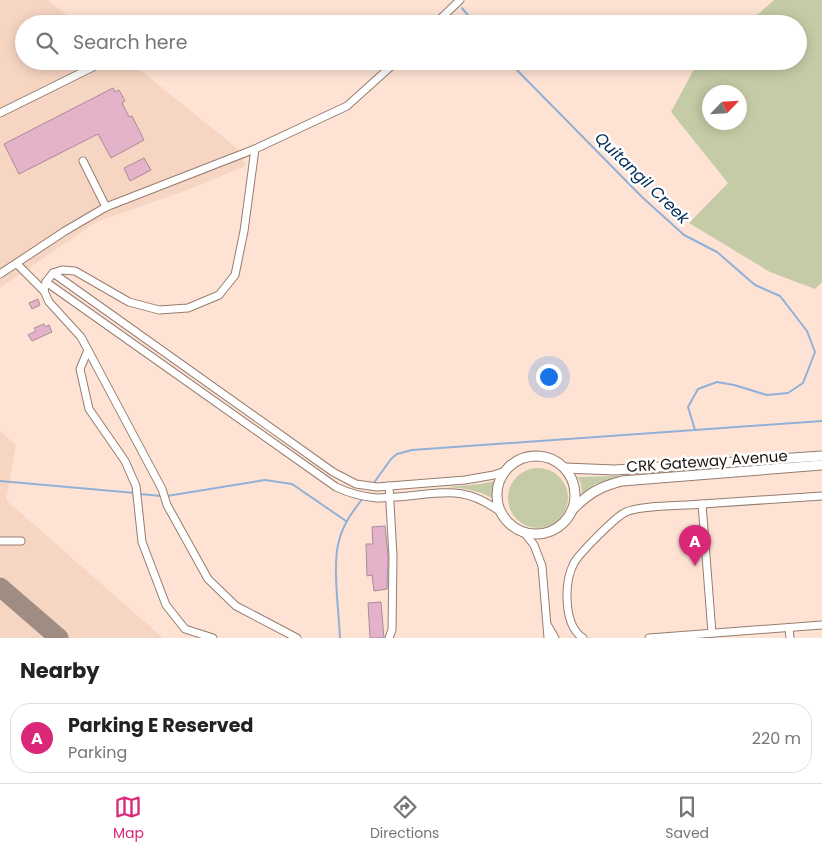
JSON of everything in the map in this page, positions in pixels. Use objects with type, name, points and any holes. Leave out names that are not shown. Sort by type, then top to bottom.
[{"type":"main road","points":[[535,456],[546,457],[556,461],[565,468],[575,488],[572,510],[566,520],[552,530],[536,534],[524,532],[516,528],[503,514],[499,504],[498,492],[500,481],[505,471],[514,463],[524,458],[535,456]]},
{"type":"main road","name":"CRK Gateway Avenue","points":[[565,468],[623,469],[822,456]]},
{"type":"main road","name":"CRK Gateway Avenue","points":[[572,510],[596,489],[622,481],[822,465]]},
{"type":"street","points":[[444,15],[460,0]]},
{"type":"street","points":[[0,113],[87,70]]},
{"type":"street","points":[[0,274],[65,231],[106,207],[255,149],[347,106],[387,70]]},
{"type":"street","points":[[44,290],[46,282],[53,274],[62,270],[75,271],[129,302],[158,310],[188,308],[219,295],[235,275],[244,231],[255,149]]},
{"type":"street","points":[[83,161],[106,207]]},
{"type":"street","points":[[17,264],[44,290],[49,302],[81,337],[208,579],[236,606],[297,638]]},
{"type":"street","points":[[53,274],[333,472],[356,484],[377,487],[465,480],[505,471]]},
{"type":"street","points":[[46,282],[336,487],[358,496],[379,498],[449,492],[467,494],[483,500],[503,514]]},
{"type":"street","points":[[88,350],[80,370],[89,409],[126,460],[136,486],[142,542],[166,604],[185,629],[213,638]]},
{"type":"street","points":[[389,486],[393,584],[392,630],[389,638]]},
{"type":"street","points":[[583,638],[572,627],[570,622],[567,589],[570,571],[575,561],[616,518],[626,512],[636,509],[822,496]]},
{"type":"street","points":[[702,504],[712,633]]},
{"type":"street","points":[[524,532],[534,545],[542,566],[548,638]]},
{"type":"street","points":[[0,540],[21,541]]},
{"type":"street","points":[[546,623],[555,638]]},
{"type":"street","points":[[649,638],[712,633],[780,632],[790,628],[822,626]]},
{"type":"street","points":[[790,628],[790,638]]},
{"type":"shaded area","points":[[0,0],[48,0],[67,15],[15,15],[15,70],[140,70],[238,149],[246,166],[182,192],[96,222],[0,288]]},
{"type":"shaded area","points":[[0,431],[16,445],[6,500],[163,638],[0,638]]},
{"type":"green space","points":[[774,0],[822,0],[822,282],[815,289],[770,272],[689,223],[728,183],[671,112],[694,70],[807,70],[807,15],[757,15]]},
{"type":"green space","points":[[532,468],[544,468],[555,473],[563,481],[568,492],[566,510],[555,523],[544,528],[532,528],[521,523],[513,515],[508,504],[508,492],[513,481],[521,473]]},
{"type":"green space","points":[[621,476],[595,484],[582,493],[578,477]]},
{"type":"green space","points":[[495,481],[492,498],[470,490],[446,487],[481,484]]},
{"type":"building","points":[[113,88],[115,92],[119,90],[125,101],[122,103],[129,117],[132,116],[144,140],[111,158],[98,134],[19,174],[4,144]]},
{"type":"building","points":[[144,158],[151,170],[130,181],[124,168]]},
{"type":"building","points":[[38,299],[40,305],[32,309],[29,303]]},
{"type":"building","points":[[44,324],[45,327],[49,325],[52,332],[32,341],[28,335],[36,331],[34,328]]},
{"type":"building","points":[[385,526],[388,556],[387,589],[374,591],[372,575],[367,576],[366,544],[373,544],[372,527]]},
{"type":"building","points":[[381,602],[384,638],[370,638],[368,603]]},
{"type":"waterway","name":"Quitangil Creek","points":[[462,8],[468,15]]},
{"type":"waterway","name":"Quitangil Creek","points":[[517,70],[642,197],[684,235],[717,252],[755,285],[780,296],[807,331],[815,352],[803,383],[788,393],[767,395],[717,382],[698,389],[688,407],[695,430],[822,421]]},
{"type":"waterway","points":[[373,484],[391,459],[397,454],[412,450],[695,430]]},
{"type":"waterway","points":[[167,496],[265,480],[292,484],[346,521]]},
{"type":"waterway","points":[[0,481],[135,493]]},
{"type":"waterway","points":[[139,494],[162,496]]},
{"type":"waterway","points":[[340,638],[336,575],[337,551],[346,523],[363,498]]},
{"type":"taxiway","points":[[0,587],[59,638]]},
{"type":"place","name":"Parking E Reserved","points":[[695,566]]}]
